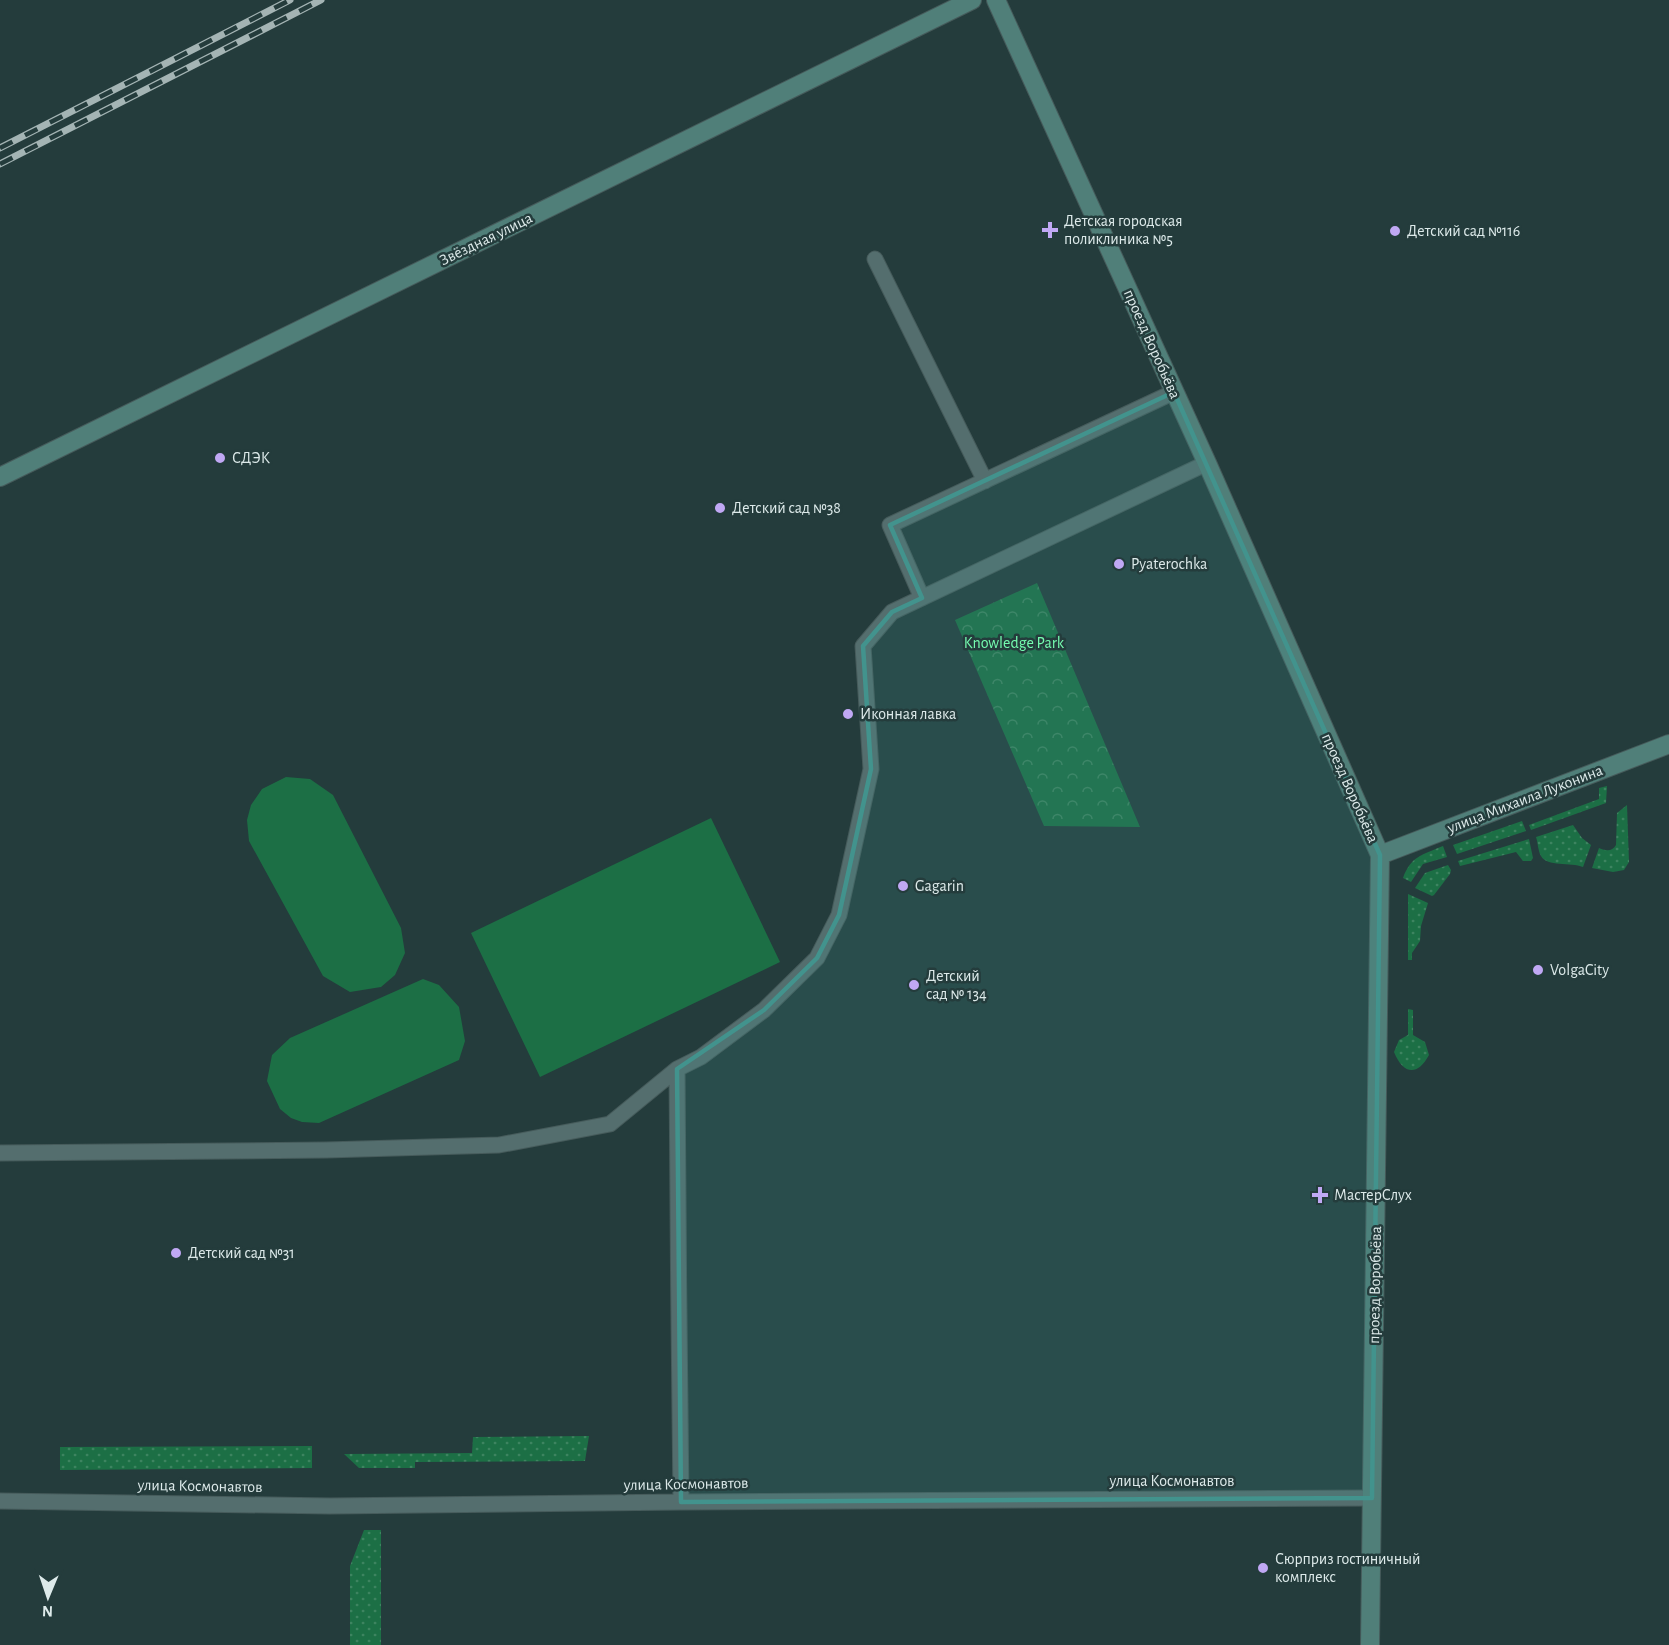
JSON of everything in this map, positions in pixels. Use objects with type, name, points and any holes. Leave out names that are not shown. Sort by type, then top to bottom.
[{"type":"main road","name":"Звёздная улица","points":[[0,477],[972,0]]},
{"type":"main road","name":"проезд Воробьёва","points":[[996,0],[1207,463],[1380,855],[1370,1645]]},
{"type":"main road","name":"улица Михаила Луконина","points":[[1380,855],[1669,744]]},
{"type":"street","points":[[875,259],[985,481]]},
{"type":"street","points":[[922,598],[890,525],[1174,392]]},
{"type":"street","points":[[0,1153],[326,1150],[499,1145],[610,1124],[677,1069],[701,1057],[764,1010],[817,958],[839,915],[871,769],[863,646],[892,612],[1207,463]]},
{"type":"street","points":[[677,1069],[681,1502]]},
{"type":"street","name":"улица Космонавтов","points":[[0,1501],[330,1506],[1372,1498]]},
{"type":"highlighted area","points":[[1174,392],[1380,855],[1372,1498],[681,1502],[677,1069],[764,1010],[817,958],[839,915],[871,769],[863,646],[892,612],[922,598],[890,525]]},
{"type":"green space","name":"Knowledge Park","points":[[1037,583],[1140,827],[1044,826],[955,620]]},
{"type":"green space","points":[[286,777],[310,779],[333,795],[401,928],[405,953],[395,975],[381,987],[350,992],[323,976],[249,841],[247,820],[251,805],[262,789]]},
{"type":"green space","points":[[1607,786],[1606,803],[1531,830],[1529,825],[1599,799],[1599,788]]},
{"type":"green space","points":[[1627,805],[1629,862],[1624,870],[1613,872],[1592,868],[1599,848],[1609,850],[1616,845],[1617,813]]},
{"type":"green space","points":[[711,818],[780,962],[540,1077],[471,933]]},
{"type":"green space","points":[[1522,821],[1526,831],[1457,854],[1453,845]]},
{"type":"green space","points":[[1573,825],[1582,838],[1591,845],[1583,867],[1548,862],[1544,859],[1540,854],[1536,837]]},
{"type":"green space","points":[[1529,839],[1533,858],[1531,861],[1523,861],[1516,852],[1460,866],[1458,861]]},
{"type":"green space","points":[[1443,846],[1447,857],[1423,864],[1411,882],[1403,878],[1414,861],[1423,854]]},
{"type":"green space","points":[[1448,865],[1451,870],[1450,874],[1434,895],[1415,888],[1425,873]]},
{"type":"green space","points":[[1408,894],[1428,903],[1421,926],[1420,941],[1412,953],[1412,960],[1408,960]]},
{"type":"green space","points":[[423,979],[439,985],[459,1007],[465,1041],[459,1060],[319,1123],[302,1122],[291,1118],[280,1109],[267,1081],[272,1055],[290,1038]]},
{"type":"green space","points":[[1408,1009],[1413,1010],[1413,1035],[1425,1042],[1429,1055],[1415,1070],[1402,1065],[1394,1052],[1399,1040],[1408,1035]]},
{"type":"green space","points":[[589,1436],[585,1461],[415,1462],[415,1468],[359,1468],[344,1454],[472,1453],[473,1437]]},
{"type":"green space","points":[[312,1446],[312,1468],[60,1470],[60,1447]]},
{"type":"green space","points":[[364,1530],[381,1530],[381,1645],[350,1645],[350,1566]]},
{"type":"railway","points":[[0,148],[290,0]]},
{"type":"railway","points":[[0,164],[321,0]]},
{"type":"place","name":"Детская городская поликлиника №5","points":[[1050,230]]},
{"type":"place","name":"Детский сад №116","points":[[1395,231]]},
{"type":"place","name":"СДЭК","points":[[220,458]]},
{"type":"place","name":"Детский сад №38","points":[[720,508]]},
{"type":"place","name":"Pyaterochka","points":[[1119,564]]},
{"type":"place","name":"Иконная лавка","points":[[848,714]]},
{"type":"place","name":"Gagarin","points":[[903,886]]},
{"type":"place","name":"VolgaCity","points":[[1538,970]]},
{"type":"place","name":"Детский сад № 134","points":[[914,985]]},
{"type":"place","name":"МастерСлух","points":[[1320,1195]]},
{"type":"place","name":"Детский сад №31","points":[[176,1253]]},
{"type":"place","name":"Сюрприз гостиничный комплекс","points":[[1263,1568]]}]
